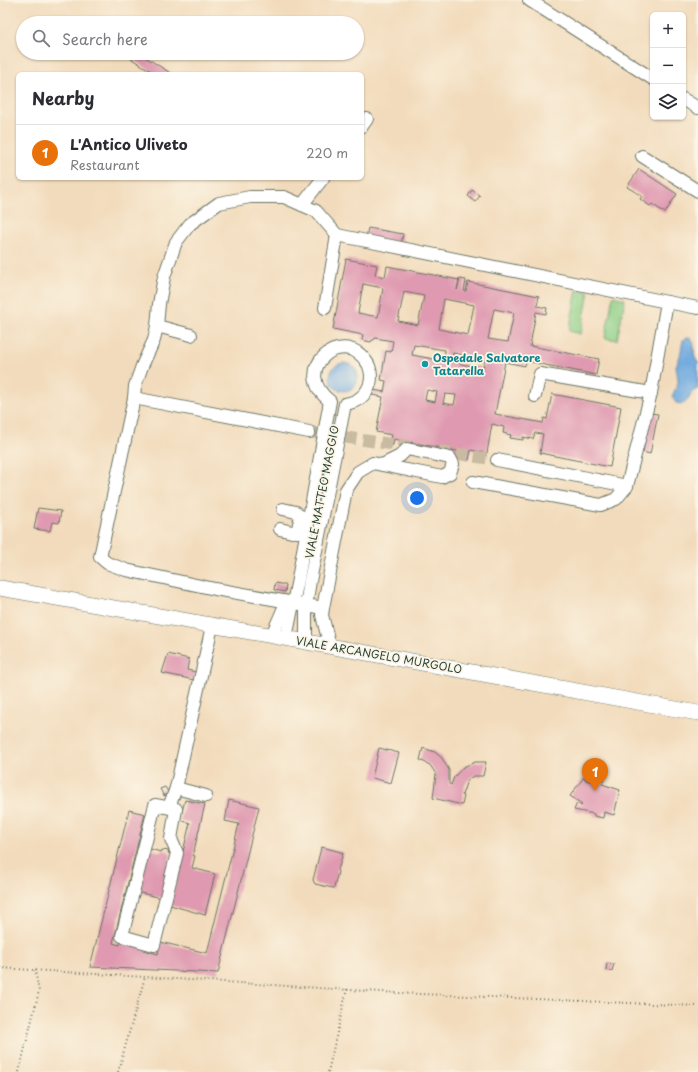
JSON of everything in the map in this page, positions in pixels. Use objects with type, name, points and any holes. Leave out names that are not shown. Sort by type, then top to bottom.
[{"type":"main road","name":"VIALE ARCANGELO MURGOLO","points":[[0,588],[698,713]]},
{"type":"street","points":[[529,0],[650,77]]},
{"type":"street","points":[[686,100],[698,108]]},
{"type":"street","points":[[642,156],[698,191]]},
{"type":"street","points":[[302,205],[321,180]]},
{"type":"street","points":[[323,608],[215,589],[126,570],[107,563],[100,556],[134,398],[135,386],[154,340],[164,277],[176,242],[190,224],[219,203],[250,197],[284,197],[316,211],[336,235],[564,284],[698,308]]},
{"type":"street","points":[[325,308],[336,235]]},
{"type":"street","points":[[474,482],[601,505],[616,499],[627,486],[651,393],[667,302]]},
{"type":"street","points":[[157,326],[191,335]]},
{"type":"street","points":[[279,637],[289,603],[330,401],[322,395],[317,387],[315,378],[316,368],[326,353],[335,349],[344,348],[354,350],[362,355],[368,362],[371,371],[371,381],[368,390],[362,397],[354,402],[345,404],[306,606],[306,642]]},
{"type":"street","points":[[535,396],[540,374],[651,393]]},
{"type":"street","points":[[134,398],[309,432]]},
{"type":"street","name":"VIALE MATTEO MAGGIO","points":[[305,580],[305,520],[339,404]]},
{"type":"street","points":[[330,647],[322,615],[323,608],[346,490],[358,472],[373,463],[382,465],[442,476],[450,474],[453,464],[450,458],[407,448],[400,456],[382,465]]},
{"type":"street","points":[[497,460],[627,486]]},
{"type":"street","points":[[283,509],[305,520]]},
{"type":"street","points":[[280,529],[295,532],[305,520]]},
{"type":"street","points":[[169,808],[176,788],[212,626]]},
{"type":"street","points":[[176,788],[206,796]]},
{"type":"street","points":[[155,805],[169,808],[176,809],[171,839],[177,853],[154,945],[122,936],[155,805]]},
{"type":"path","points":[[0,968],[406,993],[698,1006]]},
{"type":"path","points":[[19,1072],[39,991],[35,970]]},
{"type":"path","points":[[118,1072],[145,977]]},
{"type":"path","points":[[328,1072],[347,989]]},
{"type":"green space","points":[[577,290],[589,292],[581,334],[569,331]]},
{"type":"green space","points":[[613,296],[625,299],[617,340],[605,338]]},
{"type":"water","points":[[690,338],[694,343],[694,356],[698,362],[698,389],[693,392],[685,403],[682,404],[676,403],[672,396],[678,384],[676,366],[680,356],[683,340]]},
{"type":"water","points":[[344,363],[354,367],[358,377],[354,387],[344,391],[334,387],[330,377],[334,367]]},
{"type":"building","points":[[133,60],[150,60],[169,72],[153,72]]},
{"type":"building","points":[[639,169],[677,194],[665,213],[652,204],[650,206],[640,199],[642,196],[627,187]]},
{"type":"building","points":[[472,190],[480,196],[475,202],[468,196]]},
{"type":"building","points":[[368,228],[403,234],[401,244],[366,237]]},
{"type":"building","name":"Ospedale Salvatore Tatarella","points":[[346,259],[377,265],[375,275],[385,277],[387,266],[459,280],[457,290],[460,279],[466,280],[464,291],[466,291],[468,282],[539,296],[537,306],[547,308],[546,314],[536,312],[530,346],[599,359],[596,375],[526,361],[525,366],[505,362],[495,414],[543,423],[544,418],[547,419],[552,394],[621,407],[610,467],[540,453],[543,434],[535,433],[533,439],[523,437],[523,440],[510,438],[511,435],[503,433],[504,427],[492,424],[487,453],[471,450],[469,460],[466,459],[467,453],[394,439],[393,445],[390,445],[392,435],[376,432],[383,397],[372,395],[373,390],[384,392],[386,381],[381,380],[386,351],[391,352],[393,341],[375,338],[371,342],[362,340],[363,335],[333,329]],"holes":[[[363,284],[383,288],[378,317],[358,313]],[[404,292],[424,296],[418,325],[398,321]],[[444,299],[474,305],[468,335],[439,329]],[[494,309],[514,313],[508,342],[488,339]],[[414,345],[445,350],[444,361],[412,355]],[[453,353],[485,359],[483,368],[451,362]],[[427,390],[437,392],[435,402],[425,400]],[[445,394],[456,395],[454,405],[443,403]]]},
{"type":"building","points":[[650,413],[658,414],[650,454],[643,452]]},
{"type":"building","points":[[329,426],[337,427],[308,576],[300,575]]},
{"type":"building","points":[[38,508],[61,511],[59,523],[52,522],[50,531],[34,529]]},
{"type":"building","points":[[275,583],[286,585],[285,592],[274,590]]},
{"type":"building","points":[[168,654],[189,659],[187,670],[196,672],[194,680],[162,673]]},
{"type":"building","points":[[379,748],[399,753],[391,783],[372,778]]},
{"type":"building","points":[[423,748],[435,752],[442,758],[449,770],[449,784],[451,785],[454,777],[463,767],[475,762],[486,762],[483,776],[474,776],[466,783],[462,795],[464,796],[462,805],[433,798],[436,774],[430,765],[420,760]]},
{"type":"building","points":[[584,777],[586,780],[591,781],[592,777],[604,780],[602,784],[620,790],[614,815],[604,812],[603,818],[594,816],[594,814],[574,810],[577,803],[581,806],[582,804],[570,796]]},
{"type":"building","points":[[165,787],[169,793],[164,796],[160,789]]},
{"type":"building","points":[[185,800],[205,804],[193,855],[195,856],[192,868],[215,874],[205,915],[170,905],[190,823],[180,820]]},
{"type":"building","points":[[229,800],[259,807],[218,973],[90,967],[129,810],[145,814],[113,943],[120,945],[121,940],[144,946],[143,950],[158,954],[160,942],[207,953],[239,824],[225,821]]},
{"type":"building","points":[[322,847],[343,853],[337,870],[338,872],[334,888],[315,884],[313,880]]},
{"type":"building","points":[[150,849],[161,852],[162,850],[169,851],[168,853],[171,854],[162,898],[136,892]]},
{"type":"building","points":[[607,963],[614,964],[612,971],[606,970]]},
{"type":"tunnel","points":[[309,432],[417,448]]},
{"type":"tunnel","points":[[439,451],[497,460]]},
{"type":"place","name":"Ospedale Salvatore Tatarella","points":[[425,364]]},
{"type":"place","name":"L'Antico Uliveto","points":[[595,791]]}]
